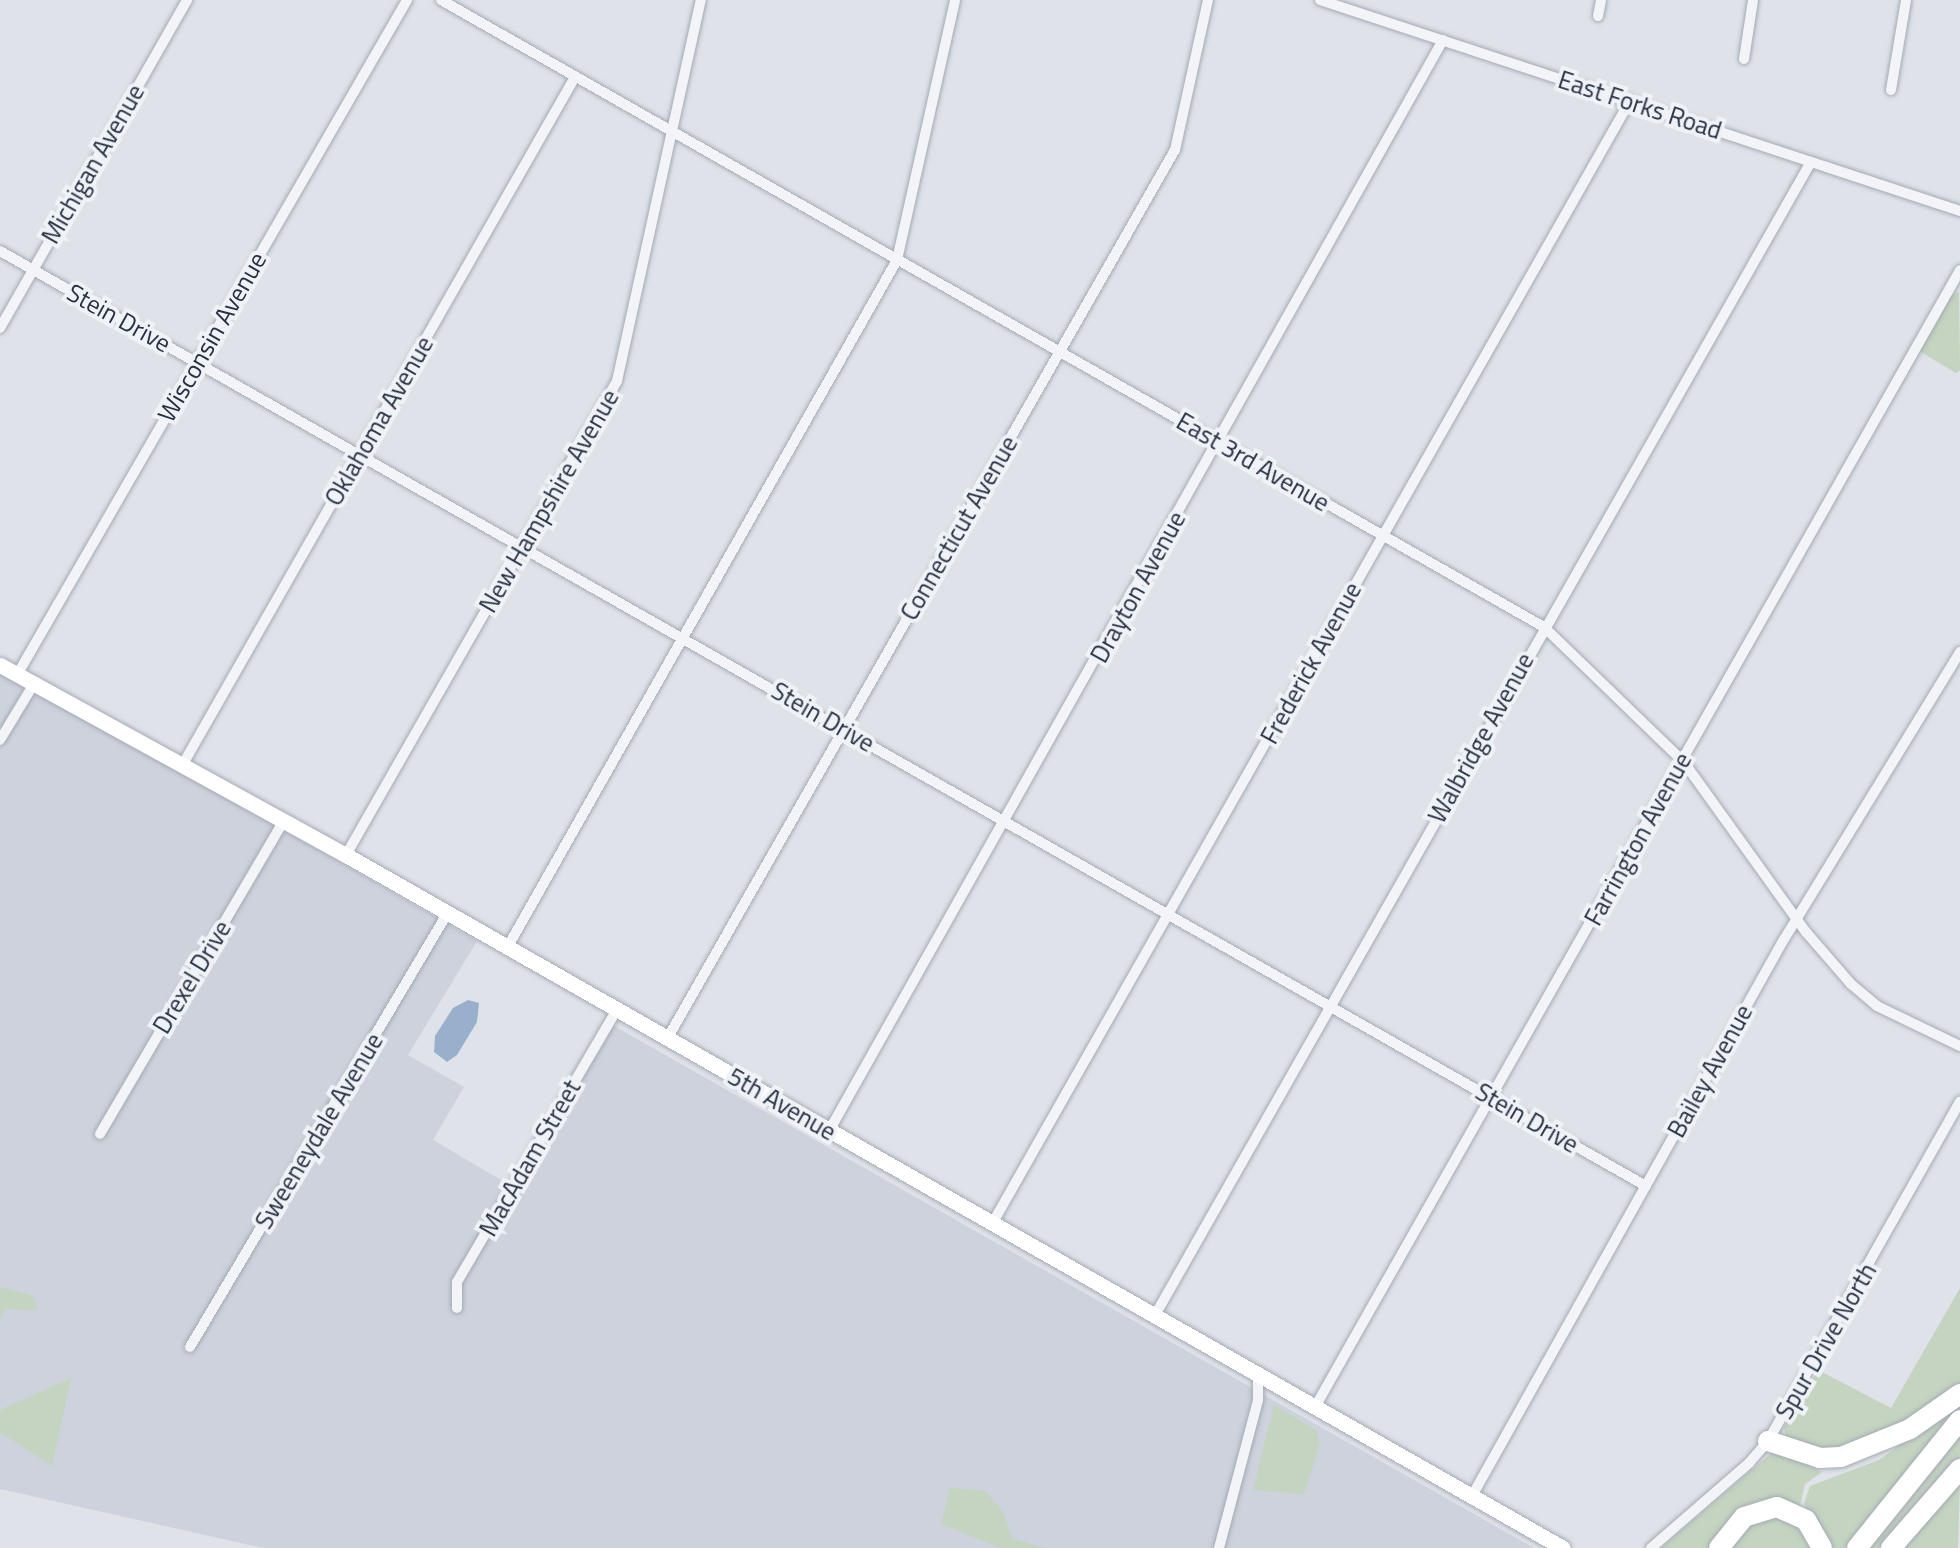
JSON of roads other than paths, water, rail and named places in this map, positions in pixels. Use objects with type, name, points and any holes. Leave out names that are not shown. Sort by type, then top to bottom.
[{"type":"highway","points":[[1768,1442],[1820,1458],[1841,1457],[1898,1435],[1960,1394]]},
{"type":"highway","points":[[1858,1548],[1960,1420]]},
{"type":"highway","points":[[1892,1548],[1960,1469]]},
{"type":"highway","points":[[1719,1548],[1744,1517],[1777,1507],[1806,1520],[1822,1548]]},
{"type":"main road","name":"5th Avenue","points":[[0,665],[346,855],[1562,1548]]},
{"type":"street","name":"Michigan Avenue","points":[[0,328],[187,0]]},
{"type":"street","name":"Wisconsin Avenue","points":[[17,675],[407,0]]},
{"type":"street","name":"East 3rd Avenue","points":[[441,0],[1544,627],[1682,760],[1797,918],[1851,984],[1877,1006],[1960,1046]]},
{"type":"street","name":"New Hampshire Avenue","points":[[346,855],[617,381],[700,0]]},
{"type":"street","points":[[507,948],[897,260],[955,0]]},
{"type":"street","name":"Connecticut Avenue","points":[[667,1039],[1175,150],[1208,0]]},
{"type":"street","name":"East Forks Road","points":[[1320,0],[1960,211]]},
{"type":"street","points":[[1598,16],[1601,0]]},
{"type":"street","points":[[1744,59],[1753,0]]},
{"type":"street","points":[[1891,90],[1906,0]]},
{"type":"street","name":"Drayton Avenue","points":[[829,1132],[1444,40]]},
{"type":"street","name":"Oklahoma Avenue","points":[[183,764],[575,77]]},
{"type":"street","name":"Frederick Avenue","points":[[992,1224],[1630,102]]},
{"type":"street","name":"Walbridge Avenue","points":[[1154,1317],[1328,1005],[1811,162]]},
{"type":"street","name":"Stein Drive","points":[[0,251],[1646,1186]]},
{"type":"street","name":"Farrington Avenue","points":[[1315,1407],[1960,270]]},
{"type":"street","name":"Bailey Avenue","points":[[1472,1496],[1797,918],[1960,652]]},
{"type":"street","points":[[0,740],[36,682]]},
{"type":"street","name":"Drexel Drive","points":[[100,1134],[284,820]]},
{"type":"street","name":"Sweeneydale Avenue","points":[[190,1347],[447,914]]},
{"type":"street","name":"MacAdam Street","points":[[457,1308],[457,1282],[616,1011]]},
{"type":"street","name":"Spur Drive North","points":[[1651,1548],[1768,1442],[1960,1101]]},
{"type":"street","points":[[1220,1548],[1258,1400],[1258,1374]]},
{"type":"water","points":[[468,1000],[479,1003],[477,1022],[457,1055],[447,1062],[434,1052],[435,1036],[453,1008]]}]
